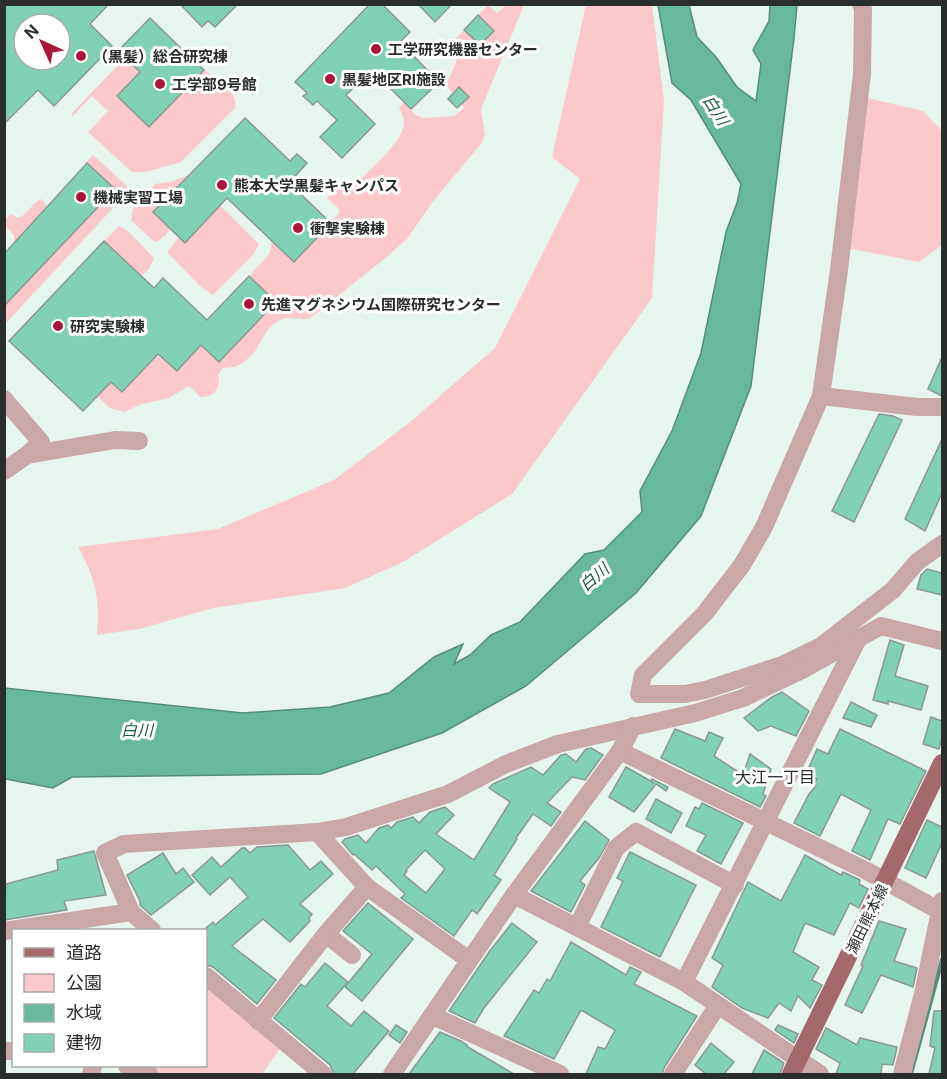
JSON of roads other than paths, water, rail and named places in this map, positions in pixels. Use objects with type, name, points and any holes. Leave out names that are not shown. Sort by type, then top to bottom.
[{"type":"main road","name":"瀬田熊本線","points":[[795,1067],[942,763]]},
{"type":"street","points":[[861,4],[862,74],[821,396],[764,527],[742,565],[705,613],[643,675],[639,694],[685,694],[705,690],[782,664],[821,646],[893,590],[918,562],[942,544]]},
{"type":"street","points":[[821,396],[917,407],[942,407]]},
{"type":"street","points":[[4,399],[41,442],[4,471]]},
{"type":"street","points":[[27,455],[115,440],[139,441]]},
{"type":"street","points":[[151,929],[131,912],[105,853],[124,844],[316,832],[346,826],[448,794],[506,764],[558,744],[695,713],[743,699],[881,626],[942,641]]},
{"type":"street","points":[[684,982],[858,639]]},
{"type":"street","points":[[392,1074],[514,895],[620,751],[633,726]]},
{"type":"street","points":[[620,751],[941,906],[923,994],[902,1074]]},
{"type":"street","points":[[316,832],[367,887],[469,960]]},
{"type":"street","points":[[577,927],[616,848],[636,832],[735,885]]},
{"type":"street","points":[[258,1021],[326,934],[367,887]]},
{"type":"street","points":[[514,895],[684,982],[718,1005],[795,1067],[820,1074]]},
{"type":"street","points":[[126,929],[131,912]]},
{"type":"street","points":[[17,929],[131,912]]},
{"type":"street","points":[[326,934],[352,955]]},
{"type":"street","points":[[207,977],[323,1074]]},
{"type":"street","points":[[673,1074],[718,1005]]},
{"type":"street","points":[[432,1016],[560,1074]]},
{"type":"street","points":[[131,1067],[149,1074]]},
{"type":"water","name":"白川","points":[[658,5],[689,5],[697,37],[716,57],[737,87],[756,101],[761,64],[753,50],[769,21],[770,5],[797,5],[751,386],[701,516],[636,593],[526,686],[442,733],[321,774],[72,777],[53,788],[5,779],[5,688],[243,713],[330,707],[389,693],[434,657],[463,644],[454,664],[470,655],[491,635],[520,622],[585,554],[604,550],[642,512],[640,491],[672,431],[701,353],[726,232],[737,203],[741,184],[691,100],[672,83]]},
{"type":"waterway","points":[[911,1073],[942,960]]},
{"type":"place","name":"工学研究機器センター","points":[[376,49]]},
{"type":"place","name":"（黒髪）総合研究棟","points":[[81,56]]},
{"type":"place","name":"黒髪地区RI施設","points":[[330,79]]},
{"type":"place","name":"工学部9号館","points":[[160,84]]},
{"type":"place","name":"熊本大学黒髪キャンパス","points":[[222,185]]},
{"type":"place","name":"機械実習工場","points":[[81,197]]},
{"type":"place","name":"衝撃実験棟","points":[[298,228]]},
{"type":"place","name":"先進マグネシウム国際研究センター","points":[[249,304]]},
{"type":"place","name":"研究実験棟","points":[[58,326]]},
{"type":"district","name":"大江一丁目","points":[[775,777]]}]
